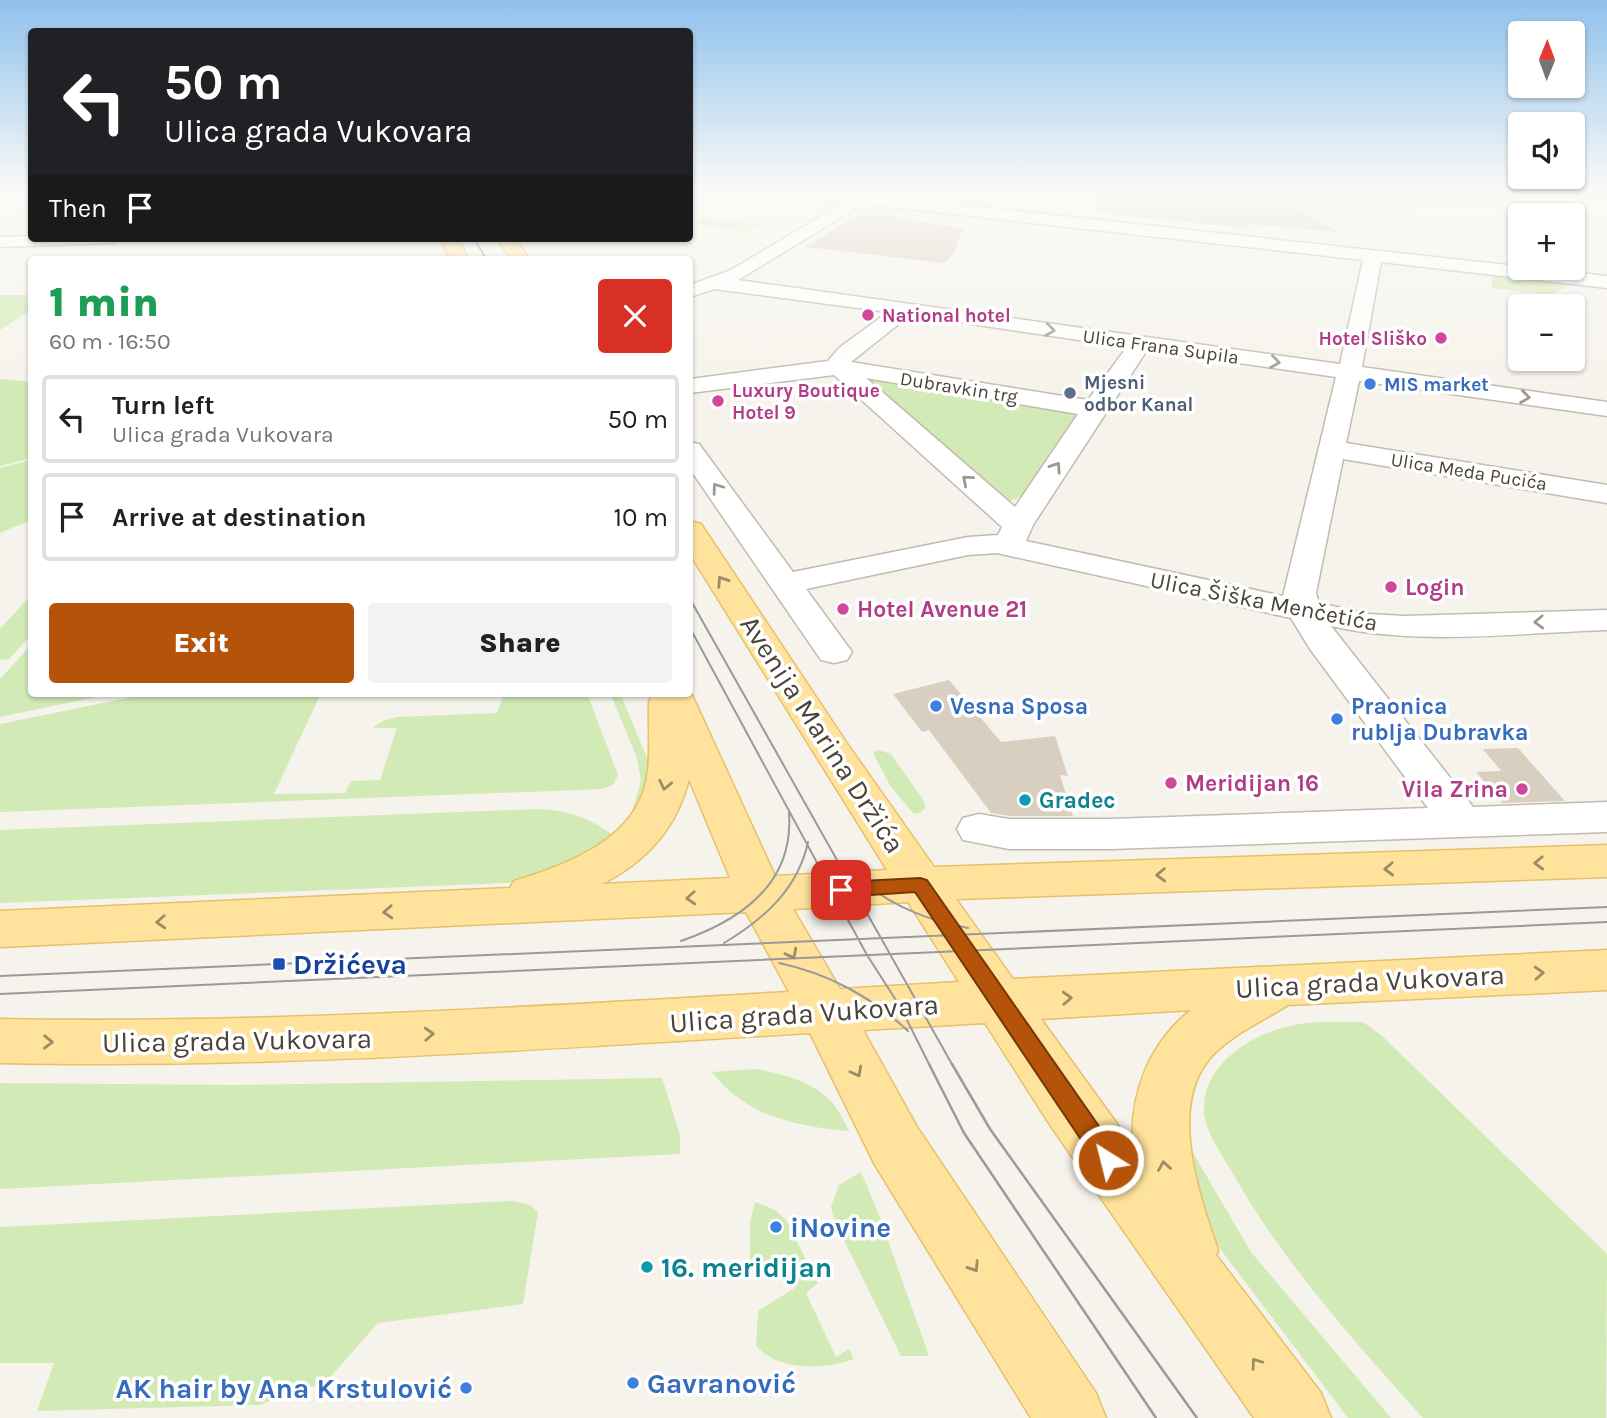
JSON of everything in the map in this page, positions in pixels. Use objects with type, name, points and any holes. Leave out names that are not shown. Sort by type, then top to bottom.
[{"type":"main road","name":"Avenija Marina Držića","points":[[693,535],[920,885],[1070,1107],[1296,1418]]},
{"type":"main road","points":[[456,909],[508,900],[574,879],[609,860],[642,832],[655,814],[667,780],[670,697]]},
{"type":"main road","points":[[672,697],[760,894],[896,1146],[1071,1418]]},
{"type":"main road","points":[[0,929],[920,885],[1607,861]]},
{"type":"main road","name":"Ulica grada Vukovara","points":[[0,1041],[97,1043],[360,1038],[1294,984],[1607,970]]},
{"type":"main road","points":[[1210,1300],[1189,1255],[1166,1179],[1159,1118],[1164,1085],[1184,1048],[1228,1012],[1249,999],[1294,984]]},
{"type":"street","points":[[693,290],[716,284],[767,257]]},
{"type":"street","points":[[1373,257],[1299,593],[1304,611],[1323,641],[1462,823]]},
{"type":"street","points":[[1384,257],[1607,282]]},
{"type":"street","name":"Ulica Frana Supila","points":[[716,284],[1607,409]]},
{"type":"street","points":[[693,386],[839,367],[839,362],[846,354],[905,309]]},
{"type":"street","points":[[1013,535],[1094,409],[1141,343]]},
{"type":"street","name":"Dubravkin trg","points":[[839,367],[1094,409]]},
{"type":"street","name":"Dubravkin trg","points":[[839,367],[1013,535]]},
{"type":"street","name":"Ulica Meda Pucića","points":[[1332,449],[1607,494]]},
{"type":"street","name":"Avenija Marina Držića","points":[[693,454],[834,652]]},
{"type":"street","name":"Ulica Šiška Menčetića","points":[[785,583],[1013,535],[1343,621],[1386,626],[1607,620]]},
{"type":"street","points":[[979,829],[1009,834],[1112,834],[1607,817]]},
{"type":"green space","points":[[1491,275],[1508,275],[1508,280],[1558,280],[1568,285],[1554,294],[1492,288]]},
{"type":"green space","points":[[0,295],[28,295],[28,312],[0,330]]},
{"type":"green space","points":[[868,377],[1079,413],[1025,491],[1017,499],[1005,501],[864,380]]},
{"type":"green space","points":[[0,379],[28,382],[28,459],[0,466]]},
{"type":"green space","points":[[28,461],[28,521],[0,533],[0,468]]},
{"type":"green space","points":[[28,598],[28,638],[9,659],[0,660],[0,629]]},
{"type":"green space","points":[[28,648],[28,697],[97,697],[0,717],[0,679]]},
{"type":"green space","points":[[132,697],[319,697],[274,794],[345,793],[351,781],[380,780],[397,728],[373,728],[383,721],[397,717],[497,713],[503,697],[589,697],[618,775],[613,785],[602,789],[0,812],[0,724]]},
{"type":"green space","points":[[612,697],[622,697],[652,770],[639,814],[632,811],[641,781],[637,758]]},
{"type":"green space","points":[[878,750],[891,754],[924,801],[925,808],[921,812],[914,814],[891,787],[874,755]]},
{"type":"green space","points":[[538,809],[578,816],[615,836],[554,875],[508,883],[0,903],[0,830]]},
{"type":"green space","points":[[1363,1022],[1382,1036],[1607,1254],[1606,1418],[1423,1418],[1319,1298],[1249,1201],[1206,1124],[1206,1092],[1213,1076],[1236,1051],[1251,1041],[1284,1027],[1308,1023]]},
{"type":"green space","points":[[755,1069],[786,1076],[816,1089],[835,1105],[849,1131],[792,1122],[756,1109],[725,1087],[712,1072]]},
{"type":"green space","points":[[662,1078],[680,1135],[680,1154],[0,1189],[0,1083],[234,1085]]},
{"type":"green space","points":[[1181,1145],[1189,1147],[1251,1252],[1391,1418],[1348,1418],[1212,1238]]},
{"type":"green space","points":[[861,1172],[929,1356],[901,1356],[834,1220],[831,1207],[839,1185]]},
{"type":"green space","points":[[512,1201],[530,1205],[538,1212],[523,1304],[378,1323],[326,1382],[259,1405],[37,1411],[54,1363],[0,1363],[0,1227]]},
{"type":"green space","points":[[755,1202],[775,1210],[786,1220],[818,1283],[806,1293],[836,1357],[849,1349],[854,1359],[830,1365],[802,1366],[777,1360],[756,1346],[758,1311],[795,1288],[787,1264],[750,1269],[750,1223]]},
{"type":"building","points":[[894,257],[950,257],[944,263]]},
{"type":"building","name":"Gradec","points":[[949,680],[1001,742],[1055,736],[1068,776],[1060,775],[1073,816],[1009,816],[991,813],[929,730],[922,732],[893,694]]},
{"type":"building","name":"Vila Zrina","points":[[1518,748],[1565,801],[1502,803],[1476,772],[1501,771],[1483,749]]},
{"type":"tram line","points":[[693,604],[881,938]]},
{"type":"tram line","points":[[693,634],[807,845]]},
{"type":"tram line","points":[[681,941],[724,922],[760,895],[783,860],[788,838],[789,813]]},
{"type":"tram line","points":[[724,943],[766,913],[788,888],[807,845]]},
{"type":"tram line","points":[[807,845],[858,939]]},
{"type":"tram line","points":[[846,867],[873,890],[902,907],[968,928]]},
{"type":"tram line","points":[[881,938],[1607,907]]},
{"type":"tram line","points":[[890,954],[1607,922]]},
{"type":"tram line","points":[[858,939],[881,938]]},
{"type":"tram line","points":[[881,938],[890,954]]},
{"type":"tram line","points":[[0,976],[858,939]]},
{"type":"tram line","points":[[858,939],[867,955]]},
{"type":"tram line","points":[[867,955],[890,954]]},
{"type":"tram line","points":[[890,954],[953,1066]]},
{"type":"tram line","points":[[0,994],[867,955]]},
{"type":"tram line","points":[[867,955],[901,1008],[929,1064]]},
{"type":"tram line","points":[[779,963],[814,973],[848,988],[879,1007],[908,1031]]},
{"type":"tram line","points":[[929,1064],[964,1133],[1156,1418]]},
{"type":"tram line","points":[[952,1064],[990,1129],[1197,1418]]},
{"type":"place","name":"National hotel","points":[[868,315]]},
{"type":"place","name":"Hotel Sliško","points":[[1441,338]]},
{"type":"place","name":"MIS market","points":[[1370,384]]},
{"type":"place","name":"Mjesni odbor Kanal","points":[[1070,393]]},
{"type":"place","name":"Luxury Boutique Hotel 9","points":[[718,401]]},
{"type":"place","name":"Login","points":[[1391,587]]},
{"type":"place","name":"Hotel Avenue 21","points":[[843,609]]},
{"type":"place","name":"Vesna Sposa","points":[[936,706]]},
{"type":"place","name":"Praonica rublja Dubravka","points":[[1337,719]]},
{"type":"place","name":"Meridijan 16","points":[[1171,783]]},
{"type":"place","name":"Vila Zrina","points":[[1522,789]]},
{"type":"place","name":"Gradec","points":[[1025,800]]},
{"type":"place","name":"Držićeva","points":[[279,964]]},
{"type":"place","name":"iNovine","points":[[776,1227]]},
{"type":"place","name":"16. meridijan","points":[[647,1267]]},
{"type":"place","name":"Gavranović","points":[[633,1383]]},
{"type":"place","name":"AK hair by Ana Krstulović","points":[[466,1388]]},
{"type":"route","points":[[841,890],[920,885],[1108,1160]]}]
